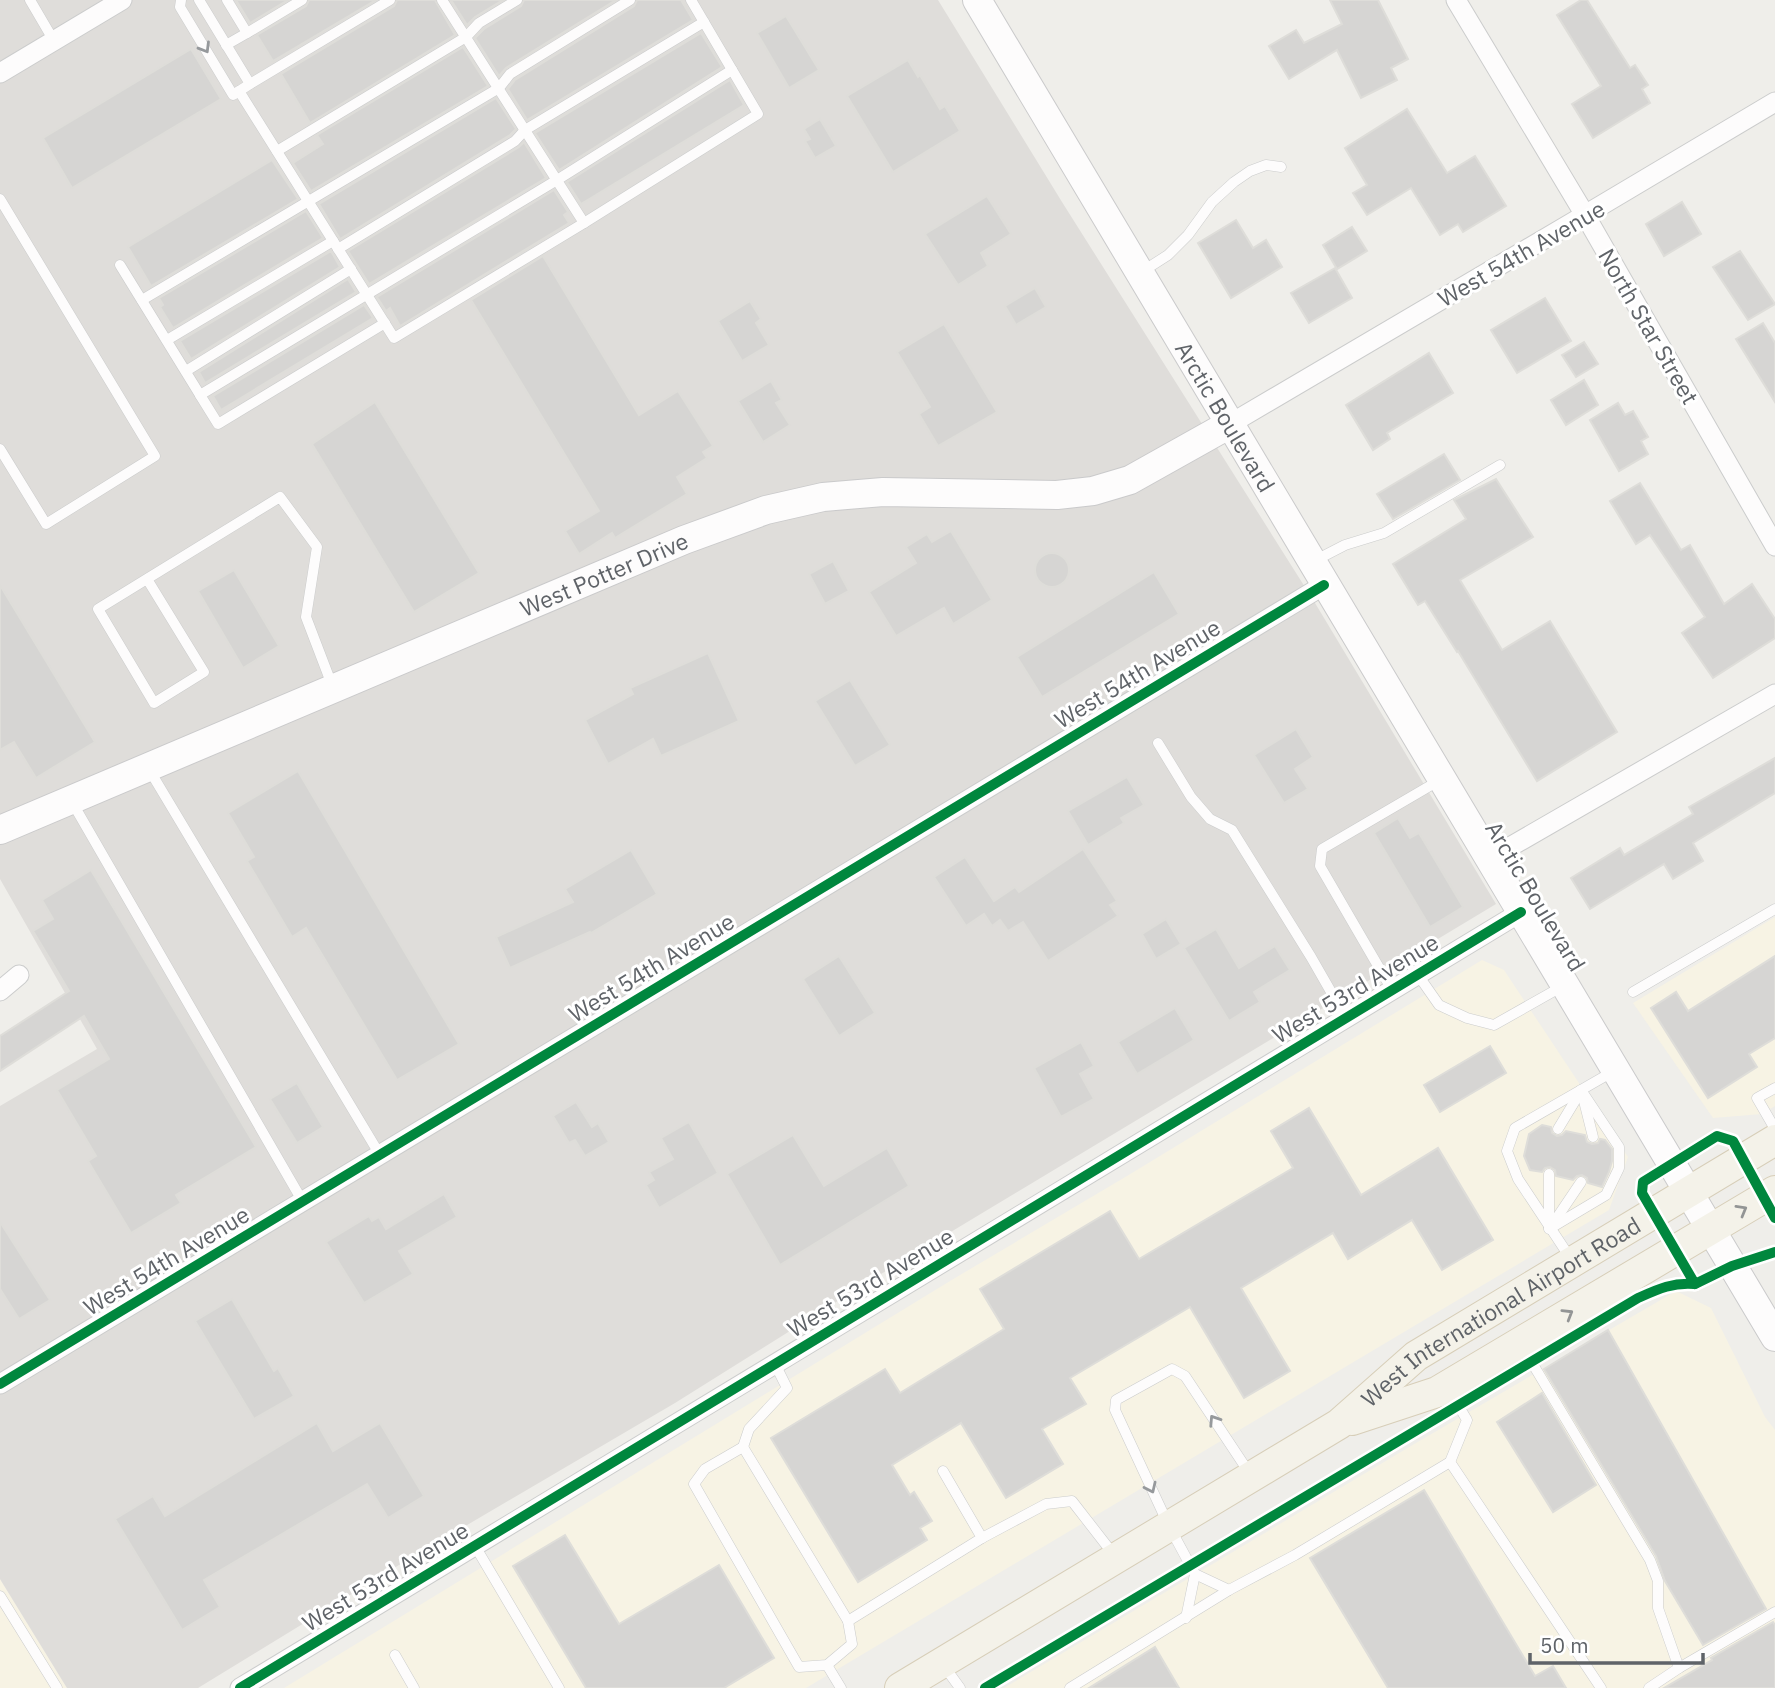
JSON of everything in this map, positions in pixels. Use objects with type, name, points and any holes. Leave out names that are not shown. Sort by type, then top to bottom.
[{"type":"main road","name":"Arctic Boulevard","points":[[983,2],[1140,273],[1775,1338]]},
{"type":"main road","name":"West Potter Drive","points":[[0,830],[684,540],[766,510],[823,497],[883,492],[1056,495],[1093,491],[1130,480],[1230,424]]},
{"type":"main road","name":"West International Airport Road","points":[[900,1688],[1339,1424],[1416,1356],[1775,1140]]},
{"type":"main road","name":"West International Airport Road","points":[[1339,1424],[1447,1387],[1775,1191]]},
{"type":"street","points":[[0,73],[122,0]]},
{"type":"street","name":"North Star Street","points":[[1456,0],[1585,215],[1775,546]]},
{"type":"street","name":"West 54th Avenue","points":[[1230,424],[1775,102]]},
{"type":"street","name":"West 54th Avenue","points":[[0,1384],[380,1155],[1318,573]]},
{"type":"street","points":[[1489,859],[1775,694]]},
{"type":"street","name":"West 53rd Avenue","points":[[240,1688],[261,1683],[475,1546],[1521,912]]},
{"type":"street","points":[[0,990],[19,975]]},
{"type":"lane","points":[[30,0],[54,41]]},
{"type":"lane","points":[[181,0],[180,7],[277,151],[394,338],[758,114],[691,0]]},
{"type":"lane","points":[[199,0],[250,84]]},
{"type":"lane","points":[[228,0],[247,33]]},
{"type":"lane","points":[[226,45],[302,0]]},
{"type":"lane","points":[[236,93],[390,0]]},
{"type":"lane","points":[[442,0],[584,223]]},
{"type":"lane","points":[[277,151],[466,37],[479,23],[517,0]]},
{"type":"lane","points":[[142,300],[499,89],[510,74],[629,0]]},
{"type":"lane","points":[[167,340],[515,141],[525,130],[704,22]]},
{"type":"lane","points":[[200,395],[557,180],[732,70]]},
{"type":"lane","points":[[1140,273],[1168,255],[1188,235],[1212,202],[1234,182],[1250,171],[1266,165],[1281,167]]},
{"type":"lane","points":[[0,199],[155,456],[46,524],[0,449]]},
{"type":"lane","points":[[120,265],[218,424],[385,323]]},
{"type":"lane","points":[[186,371],[351,268]]},
{"type":"lane","points":[[1318,573],[1345,545],[1384,533],[1500,465]]},
{"type":"lane","points":[[147,579],[204,672],[154,703],[98,609],[280,497],[317,547],[306,617],[334,689]]},
{"type":"lane","points":[[1157,743],[1191,797],[1210,819],[1233,830],[1346,1018]]},
{"type":"lane","points":[[148,767],[380,1155]]},
{"type":"lane","points":[[1391,990],[1320,866],[1322,849],[1441,780]]},
{"type":"lane","points":[[71,800],[303,1202]]},
{"type":"lane","points":[[1633,992],[1775,909]]},
{"type":"lane","points":[[1418,975],[1439,1005],[1467,1018],[1494,1025],[1564,985]]},
{"type":"lane","points":[[1573,1261],[1549,1229],[1518,1179],[1507,1151],[1515,1128],[1615,1070]]},
{"type":"lane","points":[[1775,1088],[1757,1098],[1775,1129]]},
{"type":"lane","points":[[1558,1129],[1581,1090]]},
{"type":"lane","points":[[1581,1090],[1593,1137]]},
{"type":"lane","points":[[1549,1229],[1606,1195],[1619,1168],[1619,1147],[1581,1090]]},
{"type":"lane","points":[[1549,1174],[1549,1229]]},
{"type":"lane","points":[[1549,1229],[1581,1182]]},
{"type":"lane","points":[[1520,1343],[1650,1560],[1658,1581],[1658,1608],[1679,1668]]},
{"type":"lane","points":[[743,1447],[848,1621],[852,1644],[827,1665],[799,1667],[694,1484],[705,1469],[743,1447],[748,1429],[787,1388],[775,1364]]},
{"type":"lane","points":[[1229,1590],[1195,1574],[1169,1526],[1115,1410],[1116,1400],[1172,1369],[1185,1376],[1252,1476]]},
{"type":"lane","points":[[1070,1688],[1229,1590],[1295,1555],[1450,1462],[1467,1420],[1447,1387]]},
{"type":"lane","points":[[1450,1462],[1601,1688]]},
{"type":"lane","points":[[943,1471],[982,1538]]},
{"type":"lane","points":[[848,1621],[982,1538],[1046,1504],[1072,1501],[1117,1558]]},
{"type":"lane","points":[[475,1546],[559,1688]]},
{"type":"lane","points":[[1186,1618],[1195,1574]]},
{"type":"lane","points":[[0,1596],[57,1688]]},
{"type":"lane","points":[[1649,1688],[1775,1612]]},
{"type":"lane","points":[[394,1656],[414,1688]]},
{"type":"lane","points":[[942,1663],[961,1688]]},
{"type":"lane","points":[[827,1665],[841,1688]]},
{"type":"shaded area","points":[[0,0],[938,0],[1315,603],[1496,904],[876,1277],[675,1403],[399,1565],[198,1688],[67,1688],[0,1579],[0,1106],[97,1049],[0,879]]},
{"type":"shaded area","points":[[1775,917],[1775,1106],[1762,1114],[1713,1118],[1633,1003]]},
{"type":"shaded area","points":[[1482,960],[1504,970],[1628,1157],[1609,1210],[806,1688],[284,1688],[950,1281]]},
{"type":"shaded area","points":[[1676,1291],[1711,1308],[1765,1417],[1775,1430],[1775,1688],[1004,1688],[1416,1443]]},
{"type":"shaded area","points":[[0,1579],[67,1688],[0,1688]]},
{"type":"building","points":[[236,0],[288,0],[250,23]]},
{"type":"building","points":[[309,0],[376,0],[273,61],[257,35],[306,6]]},
{"type":"building","points":[[397,0],[435,0],[455,35],[310,123],[281,74],[394,6]]},
{"type":"building","points":[[451,0],[503,0],[467,25]]},
{"type":"building","points":[[524,0],[616,0],[506,68],[499,76],[475,38],[484,29],[521,6]]},
{"type":"building","points":[[637,0],[681,0],[693,20],[527,120],[508,89],[515,80],[634,6]]},
{"type":"building","points":[[1330,0],[1378,0],[1408,59],[1391,68],[1397,80],[1361,98],[1337,50],[1289,79],[1269,46],[1296,30],[1304,43],[1342,24]]},
{"type":"building","points":[[1581,0],[1587,0],[1630,68],[1635,65],[1648,85],[1642,89],[1650,103],[1593,138],[1572,104],[1601,86],[1557,15]]},
{"type":"building","points":[[786,16],[819,70],[789,88],[757,33]]},
{"type":"building","points":[[701,33],[722,67],[559,170],[535,133]]},
{"type":"building","points":[[463,47],[488,86],[311,191],[293,163],[323,144],[317,135]]},
{"type":"building","points":[[191,49],[221,99],[72,188],[43,138]]},
{"type":"building","points":[[908,60],[940,109],[945,106],[960,131],[893,172],[847,96]]},
{"type":"building","points":[[730,80],[744,105],[581,204],[567,182]]},
{"type":"building","points":[[496,98],[516,129],[510,135],[340,239],[319,204]]},
{"type":"building","points":[[1407,109],[1447,173],[1475,156],[1506,206],[1463,232],[1458,224],[1440,235],[1411,188],[1367,215],[1353,193],[1367,185],[1345,148]]},
{"type":"building","points":[[820,119],[836,146],[815,158],[805,141],[810,139],[804,129]]},
{"type":"building","points":[[524,142],[546,178],[369,284],[348,251]]},
{"type":"building","points":[[272,160],[298,199],[151,286],[128,247]]},
{"type":"building","points":[[554,190],[568,212],[564,215],[569,223],[400,326],[390,308],[386,311],[377,297]]},
{"type":"building","points":[[987,196],[1011,234],[981,253],[988,266],[958,285],[925,234]]},
{"type":"building","points":[[1682,202],[1701,234],[1664,256],[1646,224]]},
{"type":"building","points":[[306,211],[323,238],[173,328],[160,307],[163,305],[159,298]]},
{"type":"building","points":[[1236,220],[1253,248],[1266,240],[1282,267],[1231,298],[1198,243]]},
{"type":"building","points":[[1352,227],[1367,251],[1337,269],[1323,245]]},
{"type":"building","points":[[331,251],[340,267],[191,359],[180,341]]},
{"type":"building","points":[[1740,251],[1775,304],[1748,320],[1713,267]]},
{"type":"building","points":[[543,256],[639,415],[678,391],[713,446],[703,452],[707,458],[677,477],[687,494],[615,538],[612,533],[579,554],[565,531],[599,511],[471,300]]},
{"type":"building","points":[[1335,268],[1352,298],[1309,323],[1291,293]]},
{"type":"building","points":[[348,279],[356,292],[205,383],[199,372]]},
{"type":"building","points":[[1035,288],[1046,307],[1016,325],[1005,306]]},
{"type":"building","points":[[1545,298],[1571,341],[1517,373],[1491,330]]},
{"type":"building","points":[[750,301],[761,319],[756,323],[769,345],[742,361],[718,321]]},
{"type":"building","points":[[364,305],[373,318],[221,410],[213,396]]},
{"type":"building","points":[[1763,323],[1775,343],[1775,402],[1736,339]]},
{"type":"building","points":[[944,324],[997,412],[938,446],[919,414],[930,407],[897,352]]},
{"type":"building","points":[[1584,342],[1598,364],[1576,377],[1562,355]]},
{"type":"building","points":[[1429,353],[1453,393],[1387,433],[1390,439],[1373,450],[1346,405]]},
{"type":"building","points":[[1584,380],[1598,405],[1566,425],[1551,400]]},
{"type":"building","points":[[771,381],[782,400],[776,403],[790,425],[763,442],[738,401]]},
{"type":"building","points":[[375,402],[479,573],[414,612],[312,444]]},
{"type":"building","points":[[1618,403],[1625,415],[1633,411],[1648,437],[1641,441],[1648,454],[1619,471],[1590,420]]},
{"type":"building","points":[[1444,454],[1460,480],[1393,519],[1377,494]]},
{"type":"building","points":[[1496,479],[1533,537],[1460,580],[1502,650],[1550,621],[1617,732],[1537,781],[1425,601],[1418,605],[1393,564],[1466,519],[1454,500]]},
{"type":"building","points":[[1640,483],[1681,550],[1690,545],[1724,604],[1752,584],[1775,619],[1775,638],[1713,678],[1682,633],[1705,617],[1650,535],[1636,544],[1610,501]]},
{"type":"building","points":[[951,531],[992,600],[953,624],[944,608],[896,636],[869,592],[916,563],[906,547],[927,534],[932,542]]},
{"type":"building","points":[[1052,553],[1064,558],[1069,570],[1064,582],[1052,587],[1040,582],[1035,570],[1040,558]]},
{"type":"building","points":[[833,561],[849,591],[825,604],[809,574]]},
{"type":"building","points":[[234,570],[279,646],[243,668],[198,591]]},
{"type":"building","points":[[1154,572],[1179,614],[1042,697],[1017,657]]},
{"type":"building","points":[[0,585],[95,742],[36,778],[14,742],[0,750]]},
{"type":"building","points":[[708,653],[739,721],[661,756],[653,739],[608,764],[585,720],[633,694],[630,688]]},
{"type":"building","points":[[850,680],[890,745],[855,766],[815,701]]},
{"type":"building","points":[[1296,729],[1313,757],[1295,769],[1308,789],[1284,803],[1254,755]]},
{"type":"building","points":[[1775,758],[1775,793],[1693,843],[1703,861],[1673,879],[1664,864],[1590,909],[1571,878],[1620,848],[1624,855],[1693,814],[1689,807]]},
{"type":"building","points":[[298,771],[459,1044],[397,1080],[306,928],[292,937],[247,861],[254,857],[228,813]]},
{"type":"building","points":[[1127,777],[1144,805],[1121,818],[1124,823],[1088,845],[1068,811]]},
{"type":"building","points":[[1398,818],[1410,838],[1419,833],[1463,907],[1430,927],[1374,833]]},
{"type":"building","points":[[1083,849],[1117,901],[1110,905],[1118,916],[1048,961],[1023,922],[1008,931],[1000,920],[992,926],[984,914],[966,926],[934,877],[965,857],[994,901],[1015,887],[1019,892]]},
{"type":"building","points":[[631,850],[657,894],[591,933],[510,968],[496,937],[573,902],[565,889]]},
{"type":"building","points":[[91,870],[256,1147],[176,1195],[181,1203],[131,1233],[88,1161],[96,1156],[57,1090],[109,1059],[84,1016],[0,1071],[0,1036],[69,991],[33,931],[53,919],[42,900]]},
{"type":"building","points":[[1166,919],[1181,944],[1156,959],[1142,934]]},
{"type":"building","points":[[1216,929],[1239,968],[1275,946],[1290,970],[1254,992],[1260,1002],[1229,1021],[1184,948]]},
{"type":"building","points":[[839,956],[875,1013],[839,1036],[803,979]]},
{"type":"building","points":[[1775,956],[1775,1038],[1749,1054],[1757,1067],[1708,1098],[1651,1008],[1676,992],[1688,1011]]},
{"type":"building","points":[[1175,1008],[1194,1040],[1137,1074],[1118,1042]]},
{"type":"building","points":[[1081,1042],[1094,1066],[1080,1074],[1094,1099],[1061,1117],[1034,1068]]},
{"type":"building","points":[[1490,1046],[1506,1073],[1440,1112],[1424,1085]]},
{"type":"building","points":[[297,1083],[323,1127],[297,1143],[270,1099]]},
{"type":"building","points":[[576,1102],[592,1127],[598,1123],[609,1142],[585,1156],[575,1140],[569,1143],[553,1116]]},
{"type":"building","points":[[1309,1108],[1361,1195],[1438,1148],[1493,1240],[1442,1270],[1412,1220],[1348,1259],[1333,1233],[1241,1288],[1290,1371],[1244,1398],[1190,1307],[1070,1378],[1086,1404],[1042,1429],[1063,1464],[1006,1498],[961,1423],[892,1465],[910,1495],[914,1492],[932,1521],[920,1528],[927,1540],[858,1582],[771,1438],[885,1369],[900,1393],[1004,1329],[980,1289],[1110,1211],[1139,1259],[1293,1168],[1271,1131]]},
{"type":"building","points":[[689,1122],[718,1173],[659,1208],[646,1185],[654,1180],[649,1172],[673,1159],[661,1138]]},
{"type":"building","points":[[1542,1125],[1551,1127],[1552,1133],[1557,1136],[1566,1131],[1585,1135],[1587,1142],[1592,1144],[1598,1143],[1600,1139],[1605,1140],[1612,1149],[1612,1161],[1602,1187],[1588,1183],[1587,1178],[1582,1175],[1573,1180],[1556,1176],[1555,1170],[1550,1167],[1542,1172],[1530,1170],[1524,1156],[1529,1134]]},
{"type":"building","points":[[793,1135],[824,1186],[887,1148],[909,1186],[780,1265],[727,1174]]},
{"type":"building","points":[[444,1194],[457,1217],[399,1251],[413,1274],[364,1303],[326,1242],[369,1216],[372,1221],[379,1217],[386,1229]]},
{"type":"building","points":[[0,1222],[50,1300],[19,1319],[0,1289]]},
{"type":"building","points":[[232,1299],[274,1371],[278,1368],[294,1396],[254,1419],[195,1321]]},
{"type":"building","points":[[1608,1330],[1766,1609],[1703,1645],[1665,1581],[1656,1556],[1544,1369]]},
{"type":"building","points":[[1542,1393],[1596,1485],[1553,1512],[1497,1422]]},
{"type":"building","points":[[317,1423],[333,1451],[380,1423],[424,1496],[388,1518],[367,1484],[204,1580],[220,1607],[182,1630],[115,1519],[153,1496],[165,1516]]},
{"type":"building","points":[[1424,1490],[1535,1676],[1553,1666],[1566,1688],[1388,1688],[1310,1558]]},
{"type":"building","points":[[565,1535],[619,1624],[719,1565],[774,1658],[724,1688],[586,1688],[513,1566]]},
{"type":"building","points":[[1773,1622],[1775,1688],[1664,1688],[1712,1660],[1711,1658]]},
{"type":"building","points":[[1155,1647],[1179,1688],[1089,1688]]},
{"type":"cycle path","points":[[0,1384],[1324,585]]},
{"type":"cycle path","points":[[240,1688],[1521,912]]},
{"type":"cycle path","points":[[1775,1218],[1733,1141],[1717,1136],[1643,1182],[1642,1193],[1695,1284],[1732,1266],[1775,1252]]},
{"type":"cycle path","points":[[985,1688],[1638,1298],[1673,1285],[1695,1284]]}]
